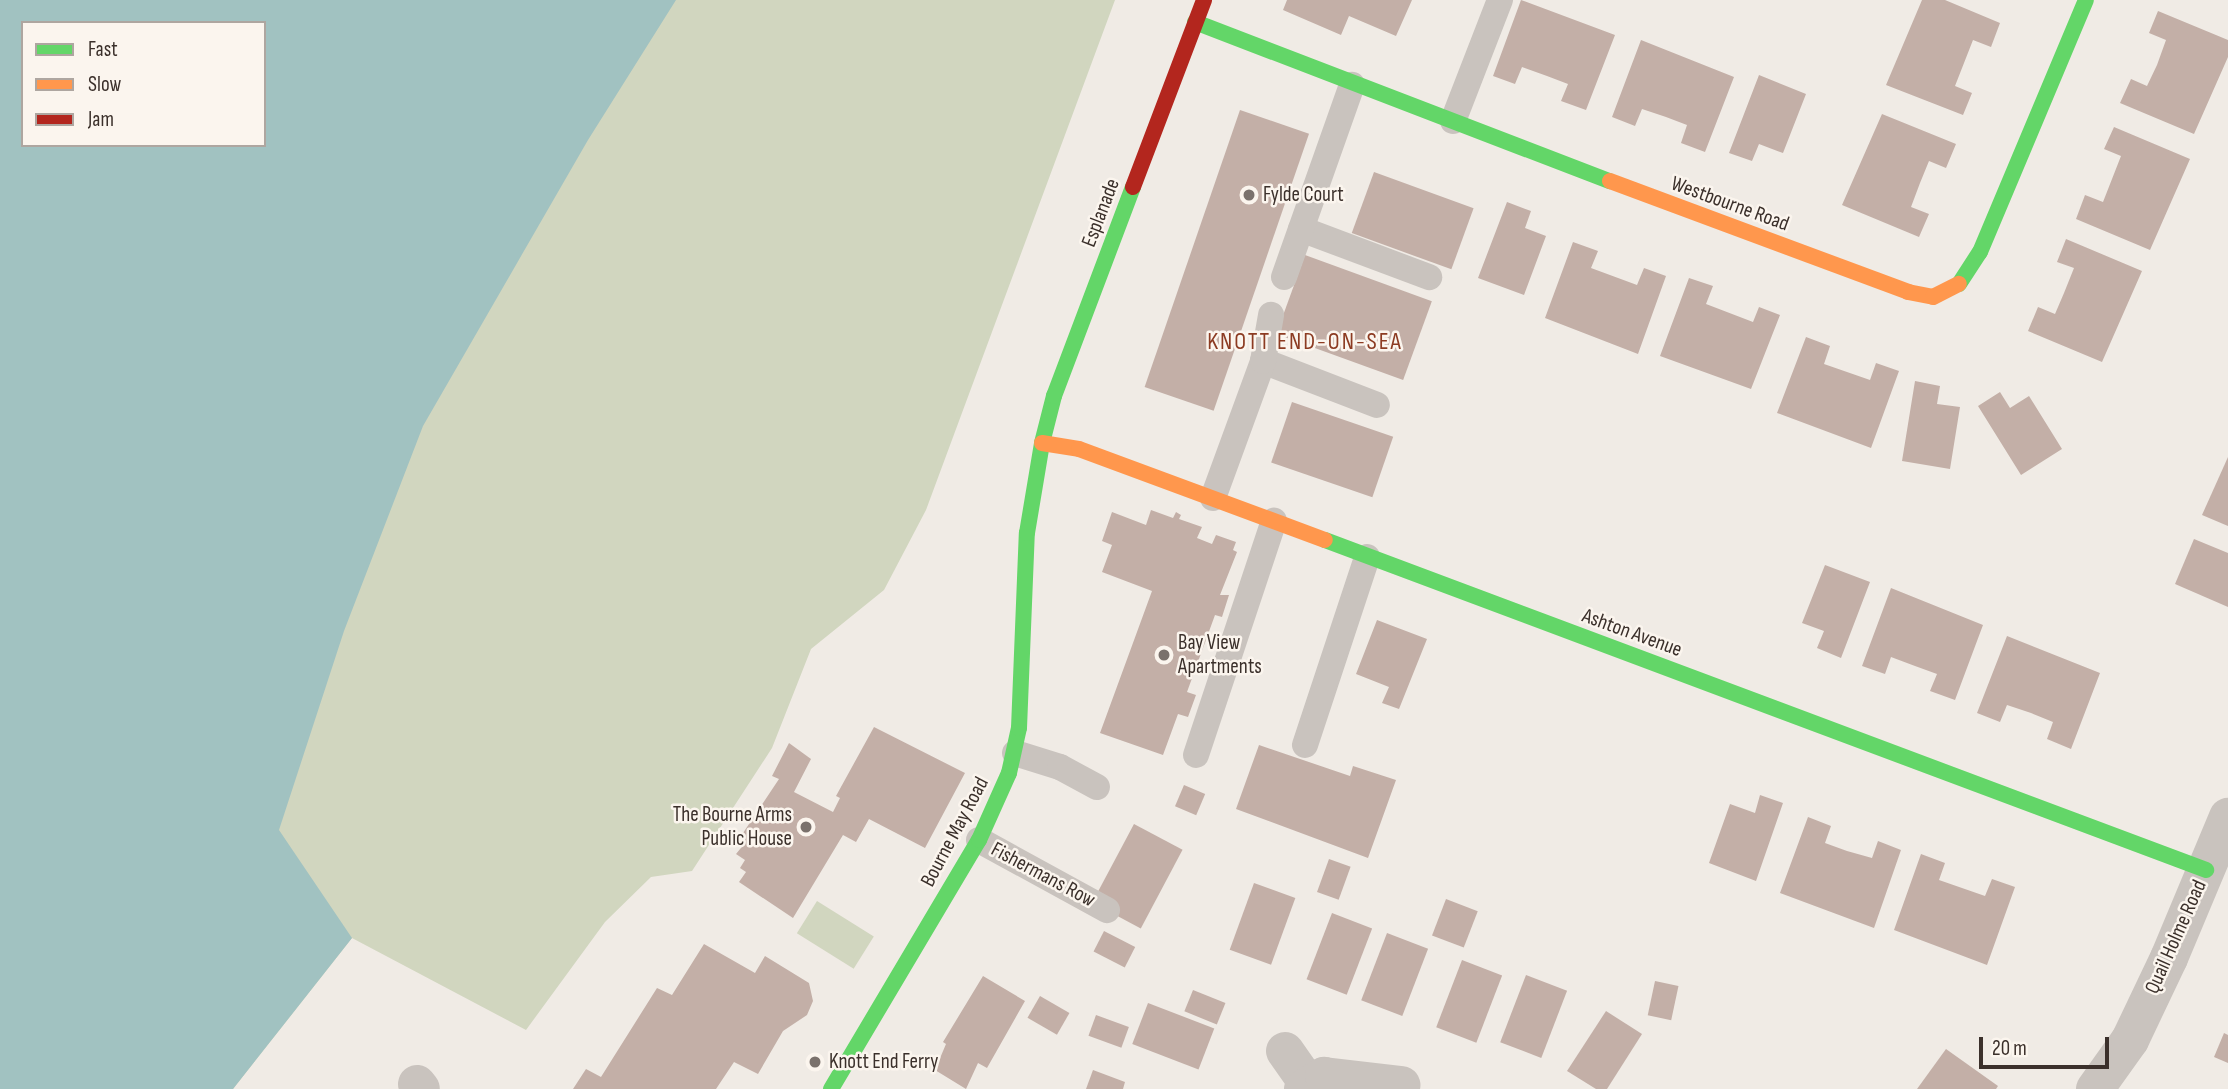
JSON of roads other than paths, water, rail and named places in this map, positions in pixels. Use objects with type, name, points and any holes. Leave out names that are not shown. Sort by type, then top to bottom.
[{"type":"street","name":"Esplanade","points":[[1042,443],[1055,396],[1204,0]]},
{"type":"street","name":"Westbourne Road","points":[[1195,22],[1352,85],[1908,292],[1933,297],[1952,290],[1966,277],[1980,252],[2086,0]]},
{"type":"street","name":"Ashton Avenue","points":[[1042,443],[1079,449],[1213,498],[2206,870]]},
{"type":"street","name":"Bourne May Road","points":[[831,1089],[979,840],[999,800],[1015,753],[1023,684],[1027,533],[1042,443]]},
{"type":"street","name":"Quail Holme Road","points":[[2095,1089],[2130,1040],[2228,817]]},
{"type":"street","points":[[1285,1051],[1305,1086],[1335,1076],[1401,1086]]},
{"type":"lane","points":[[1453,121],[1500,0]]},
{"type":"lane","points":[[1284,277],[1352,85]]},
{"type":"lane","points":[[1301,229],[1429,277]]},
{"type":"lane","points":[[1213,498],[1263,361],[1271,315]]},
{"type":"lane","points":[[1263,361],[1377,405]]},
{"type":"lane","points":[[1196,755],[1274,522]]},
{"type":"lane","points":[[1305,745],[1367,557]]},
{"type":"lane","points":[[1015,753],[1060,767],[1097,787]]},
{"type":"lane","name":"Fishermans Row","points":[[979,840],[1107,909]]},
{"type":"water","points":[[0,0],[676,0],[588,140],[423,426],[344,631],[279,830],[352,938],[233,1089],[0,1089]]},
{"type":"place","name":"Fylde Court","points":[[1249,195]]},
{"type":"place","name":"Bay View Apartments","points":[[1164,655]]},
{"type":"place","name":"The Bourne Arms Public House","points":[[806,827]]},
{"type":"place","name":"Knott End Ferry","points":[[815,1062]]},
{"type":"district","name":"KNOTT END-ON-SEA","points":[[1305,342]]}]
